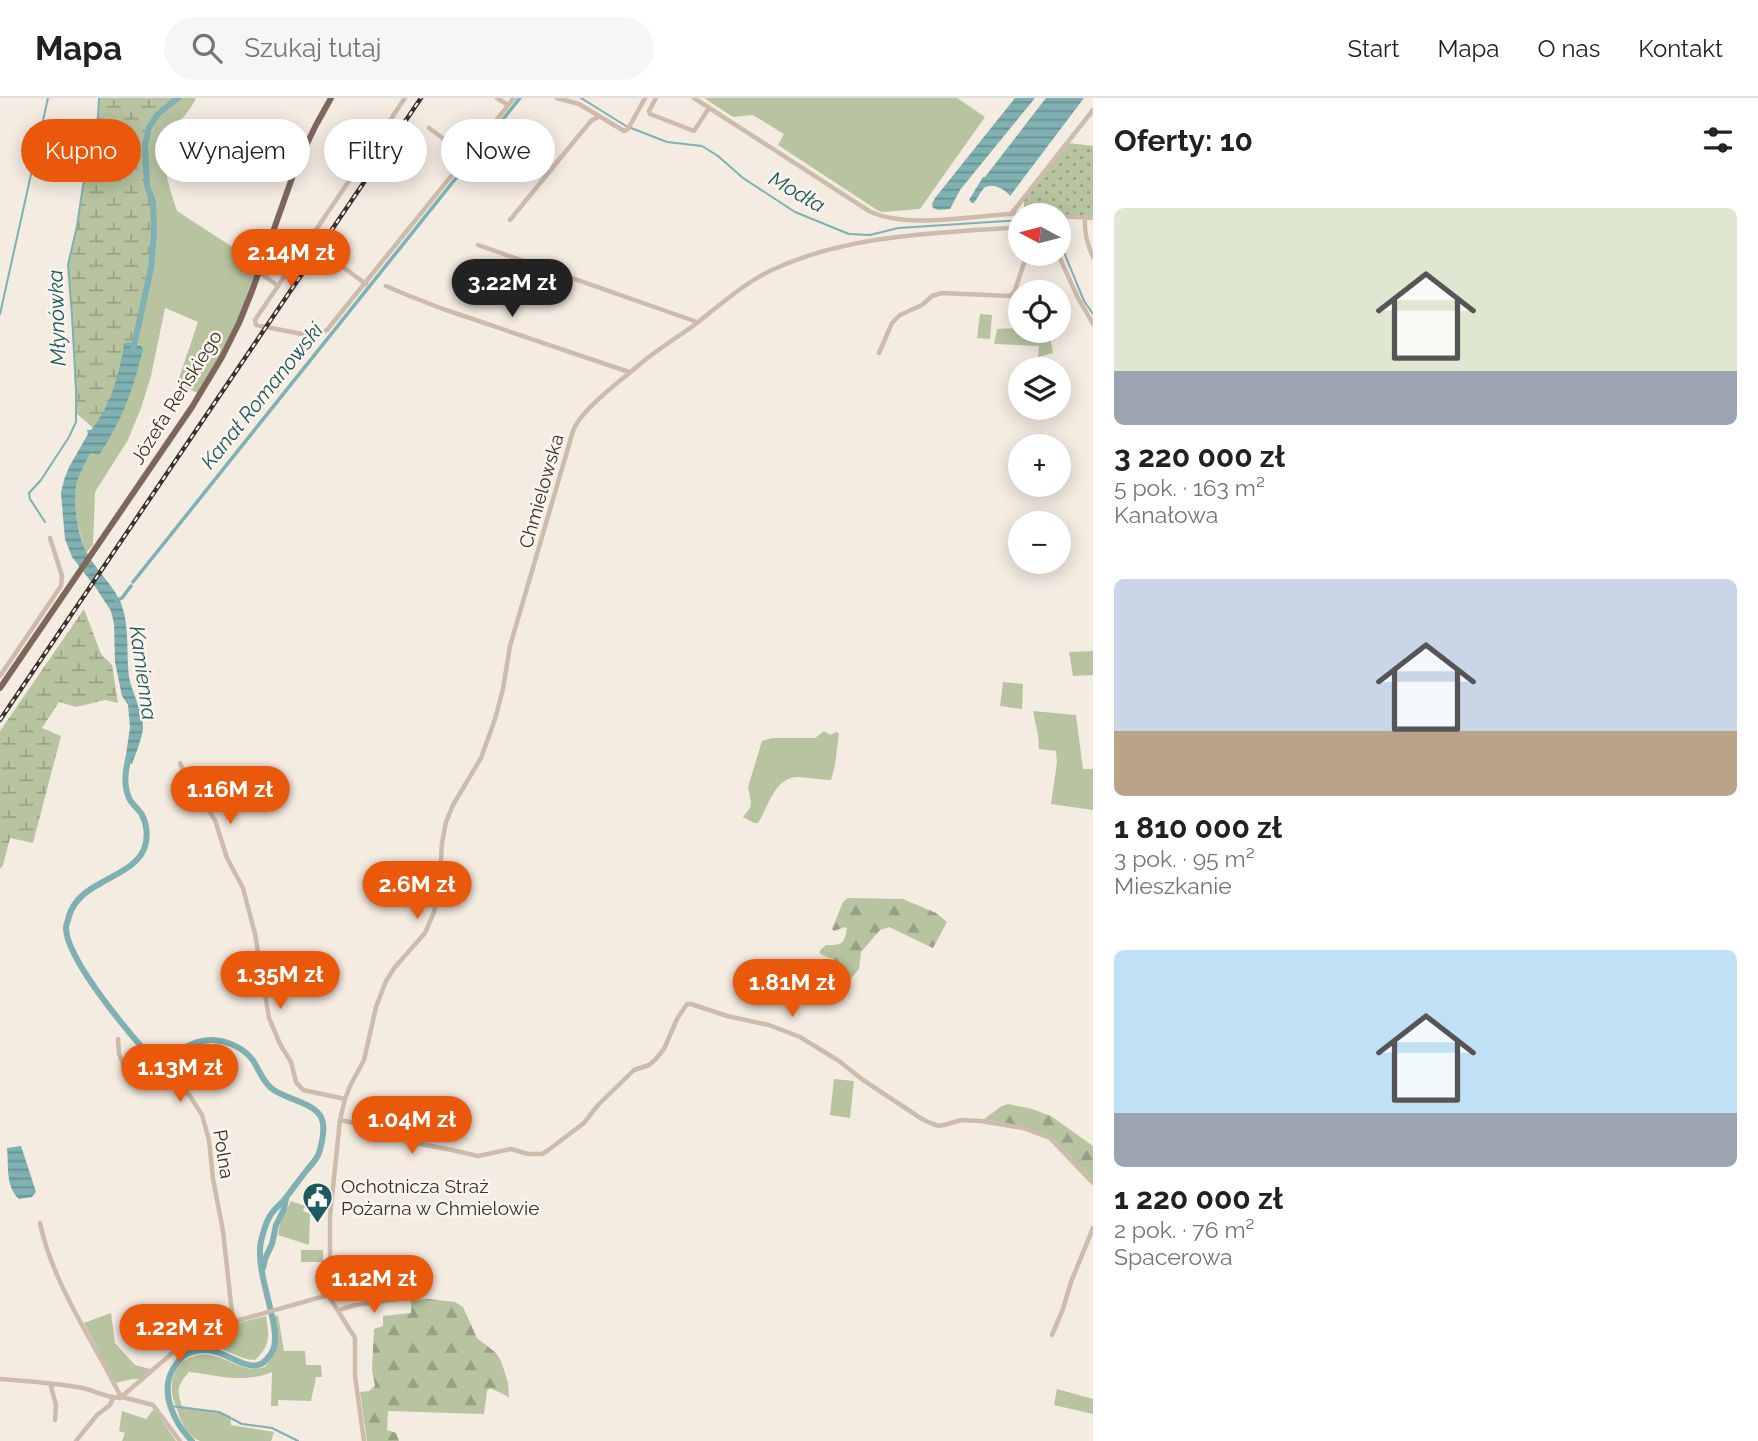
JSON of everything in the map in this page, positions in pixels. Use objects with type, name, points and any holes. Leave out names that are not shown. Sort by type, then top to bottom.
[{"type":"main road","name":"Józefa Reńskiego","points":[[0,688],[208,381],[233,337],[297,164],[331,98]]},
{"type":"street","points":[[405,98],[255,323],[307,335],[327,330],[448,182]]},
{"type":"street","points":[[497,98],[508,106]]},
{"type":"street","points":[[498,119],[514,98]]},
{"type":"street","points":[[557,98],[588,108],[623,131],[630,127],[645,98]]},
{"type":"street","points":[[656,98],[650,114],[694,131],[709,108]]},
{"type":"street","points":[[694,98],[869,211],[883,217],[905,220],[1008,214]]},
{"type":"street","points":[[1021,203],[1093,110]]},
{"type":"street","points":[[510,220],[580,134],[598,117]]},
{"type":"street","points":[[429,128],[441,137]]},
{"type":"street","points":[[1071,217],[1093,218]]},
{"type":"street","points":[[1085,218],[1086,239],[1093,257]]},
{"type":"street","name":"Chmielowska","points":[[328,1295],[330,1216],[340,1120],[345,1099],[368,1050],[376,1007],[386,981],[425,933],[432,920],[439,890],[446,822],[481,758],[495,719],[510,646],[575,426],[585,412],[658,350],[760,276],[806,257],[883,238],[1008,228]]},
{"type":"street","points":[[478,245],[697,323]]},
{"type":"street","points":[[328,256],[366,284]]},
{"type":"street","points":[[879,353],[892,323],[900,315],[942,293],[1009,296],[1014,293],[1023,266]]},
{"type":"street","points":[[1064,266],[1093,324]]},
{"type":"street","points":[[259,272],[278,286]]},
{"type":"street","points":[[386,286],[630,373]]},
{"type":"street","points":[[0,676],[61,586],[62,576],[50,538]]},
{"type":"street","points":[[180,763],[196,794],[215,820],[227,858],[243,888],[255,934],[269,1018],[291,1062],[296,1082],[303,1090],[345,1099]]},
{"type":"street","points":[[340,1120],[367,1122],[380,1114],[399,1112],[407,1117],[405,1135],[411,1142],[478,1156],[511,1149],[528,1154],[542,1154],[584,1123],[598,1105],[634,1070],[655,1060],[664,1049],[684,1008],[691,1004],[727,1016],[783,1029],[800,1037],[933,1124],[939,1126],[961,1120],[981,1121],[1023,1128],[1050,1138],[1093,1183]]},
{"type":"street","name":"Polna","points":[[118,1039],[119,1055],[124,1065],[129,1069],[173,1080],[190,1096],[202,1115],[209,1140],[233,1322]]},
{"type":"street","points":[[40,1223],[47,1252],[121,1397]]},
{"type":"street","points":[[1052,1335],[1093,1228]]},
{"type":"street","points":[[121,1397],[184,1343],[203,1332],[328,1295],[355,1338],[355,1376],[364,1441]]},
{"type":"street","points":[[339,1310],[405,1298]]},
{"type":"street","points":[[0,1379],[88,1389],[113,1398],[121,1397],[153,1405],[180,1441]]},
{"type":"street","points":[[50,1383],[56,1405],[55,1420]]},
{"type":"street","points":[[76,1441],[97,1415],[110,1405],[113,1398]]},
{"type":"green space","points":[[99,98],[178,98],[157,114],[149,127],[145,145],[147,186],[153,202],[151,268],[126,385],[100,434],[76,413],[68,265],[84,182],[141,182],[141,119],[97,119]]},
{"type":"green space","points":[[178,98],[196,98],[182,119],[155,119],[155,182],[169,182],[177,211],[257,263],[259,272],[245,309],[200,394],[177,384],[198,322],[165,308],[151,376],[141,408],[128,440],[95,492],[93,545],[86,553],[76,510],[76,485],[140,345],[135,342],[151,268],[153,202],[147,186],[145,145],[149,127],[158,114]]},
{"type":"green space","points":[[704,98],[957,98],[985,117],[920,209],[882,212],[778,145],[784,134],[753,115],[733,117]]},
{"type":"green space","points":[[1068,143],[1093,146],[1093,218],[1071,217],[1071,203],[1024,203],[1024,199]]},
{"type":"green space","points":[[980,314],[992,315],[990,339],[977,338]]},
{"type":"green space","points":[[997,329],[1008,329],[1008,343],[1051,343],[1053,353],[1038,357],[1039,346],[994,344]]},
{"type":"green space","points":[[84,609],[101,654],[112,665],[118,703],[105,700],[76,707],[59,702],[42,728],[61,736],[33,843],[10,838],[0,869],[0,731]]},
{"type":"green space","points":[[1093,651],[1093,675],[1073,676],[1069,652]]},
{"type":"green space","points":[[1003,682],[1023,684],[1022,709],[1000,706]]},
{"type":"green space","points":[[1033,711],[1076,715],[1083,769],[1093,769],[1093,810],[1051,804],[1056,751],[1039,749]]},
{"type":"green space","points":[[824,731],[830,735],[839,733],[831,780],[801,777],[789,779],[777,788],[758,823],[743,817],[750,808],[748,787],[762,741],[772,738],[815,738]]},
{"type":"green space","points":[[848,898],[903,899],[936,913],[947,922],[933,948],[889,927],[880,930],[861,952],[859,969],[850,980],[837,976],[833,959],[819,952],[826,945],[839,944],[845,938],[847,928],[834,931],[832,929],[843,902]]},
{"type":"green space","points":[[834,1079],[854,1081],[850,1118],[830,1115]]},
{"type":"green space","points":[[1008,1104],[1051,1116],[1093,1146],[1093,1180],[1052,1137],[1021,1126],[984,1119]]},
{"type":"green space","points":[[291,1201],[305,1206],[303,1211],[310,1214],[309,1245],[278,1235],[280,1223]]},
{"type":"green space","points":[[301,1250],[323,1250],[323,1262],[301,1262]]},
{"type":"green space","points":[[411,1300],[455,1302],[463,1307],[477,1338],[496,1353],[501,1361],[509,1397],[490,1388],[487,1391],[484,1414],[388,1411],[387,1430],[396,1433],[399,1441],[367,1441],[360,1392],[369,1391],[375,1386],[372,1370],[374,1329],[383,1326],[383,1316],[411,1313]]},
{"type":"green space","points":[[111,1313],[115,1343],[135,1365],[150,1369],[140,1379],[115,1383],[84,1323]]},
{"type":"green space","points":[[278,1315],[284,1351],[305,1351],[306,1365],[321,1365],[322,1377],[316,1377],[311,1401],[278,1400],[278,1406],[271,1406],[272,1372],[241,1378],[189,1372],[179,1387],[182,1406],[223,1413],[230,1416],[231,1425],[274,1432],[271,1441],[196,1439],[183,1425],[173,1399],[172,1383],[177,1369],[186,1360],[200,1355],[216,1356],[242,1367],[265,1367],[275,1349],[277,1337],[274,1316]]},
{"type":"green space","points":[[266,1316],[268,1340],[255,1360],[216,1347],[187,1345],[216,1331]]},
{"type":"green space","points":[[1057,1389],[1093,1399],[1093,1414],[1054,1405]]},
{"type":"green space","points":[[154,1409],[176,1441],[122,1441],[125,1433],[119,1431],[122,1411],[146,1419]]},
{"type":"water","points":[[1015,98],[1035,98],[960,190],[950,209],[933,208],[935,198]]},
{"type":"water","points":[[1046,98],[1084,98],[1010,196],[998,187],[987,186],[972,203],[969,200],[983,177]]},
{"type":"water","points":[[127,342],[140,345],[143,349],[131,391],[121,416],[99,455],[91,453],[83,468],[77,482],[75,499],[84,548],[118,596],[124,612],[129,677],[143,723],[132,764],[125,762],[130,727],[128,705],[122,696],[115,662],[111,611],[72,557],[65,539],[61,493],[69,467],[88,434],[87,430],[91,430],[98,421],[109,401],[119,369],[124,346],[122,345]]},
{"type":"water","points":[[21,1146],[36,1192],[32,1197],[19,1199],[10,1182],[7,1148]]},
{"type":"waterway","points":[[0,314],[48,98]]},
{"type":"waterway","name":"Młynówka","points":[[45,522],[29,493],[41,480],[76,422],[68,265],[98,116],[99,98]]},
{"type":"waterway","name":"Kamienna","points":[[133,350],[151,268],[154,233],[153,202],[147,186],[145,145],[149,127],[158,114],[178,98]]},
{"type":"waterway","name":"Kanał Romanowski","points":[[133,582],[520,98]]},
{"type":"waterway","name":"Modła","points":[[581,98],[626,126]]},
{"type":"waterway","name":"Modła","points":[[631,128],[667,142],[702,146],[743,178],[795,212],[849,234],[870,235],[898,228],[1008,221]]},
{"type":"waterway","name":"Modła","points":[[1070,266],[1084,301],[1093,314]]},
{"type":"waterway","name":"Kanał Romanowski","points":[[116,601],[122,598],[131,586]]},
{"type":"waterway","name":"Kamienna","points":[[129,757],[126,788],[130,800],[145,822],[145,846],[133,864],[90,889],[74,905],[66,927],[75,956],[98,992],[146,1052],[169,1053],[206,1040],[230,1044],[250,1057],[271,1088],[312,1108],[321,1117],[323,1125],[318,1155],[271,1214],[261,1241],[261,1269],[274,1329],[272,1352],[262,1363],[250,1365],[217,1352],[198,1350],[181,1359],[169,1378],[168,1398],[171,1408],[192,1441]]},
{"type":"waterway","name":"Kamienna","points":[[263,1268],[286,1199]]},
{"type":"waterway","points":[[170,1406],[219,1412],[242,1424],[272,1428],[298,1441]]},
{"type":"railway","points":[[0,720],[421,98]]},
{"type":"place","name":"Ochotnicza Straż Pożarna w Chmielowie","points":[[318,1224]]}]
